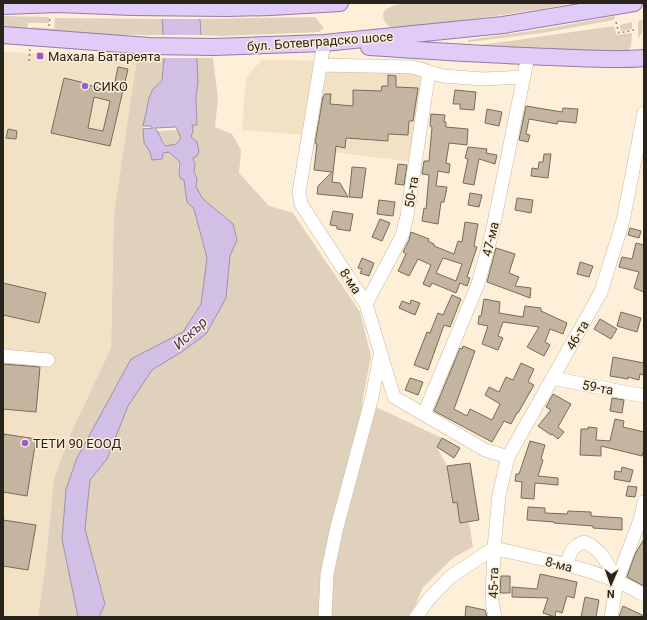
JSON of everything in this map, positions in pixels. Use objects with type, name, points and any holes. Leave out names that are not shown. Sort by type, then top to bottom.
[{"type":"main road","points":[[3,6],[58,4],[133,7],[226,8],[340,3]]},
{"type":"main road","name":"бул. Ботевградско шосе","points":[[3,35],[149,46],[213,47],[324,43],[616,14],[634,3]]},
{"type":"main road","points":[[324,43],[528,56],[621,59],[644,58]]},
{"type":"street","name":"8-ма","points":[[324,43],[299,192],[301,204],[366,304],[394,397]]},
{"type":"street","name":"47-ма","points":[[424,414],[478,284],[492,233],[528,56]]},
{"type":"street","points":[[321,65],[413,68],[443,76],[483,79],[524,77]]},
{"type":"street","name":"50-та","points":[[366,304],[402,236],[407,216],[429,72]]},
{"type":"street","name":"46-та","points":[[494,548],[499,495],[508,457],[601,292],[623,221],[641,140],[644,114]]},
{"type":"street","points":[[325,617],[327,574],[337,526],[372,397],[380,354]]},
{"type":"street","points":[[3,356],[48,360]]},
{"type":"street","name":"59-та","points":[[552,378],[644,396]]},
{"type":"street","points":[[372,397],[394,397],[485,450],[508,457]]},
{"type":"street","points":[[611,617],[617,581],[642,517],[644,502]]},
{"type":"street","points":[[567,565],[570,553],[576,546],[584,542],[593,546],[599,552],[608,564],[617,581]]},
{"type":"street","name":"8-ма","points":[[494,548],[567,565],[598,574],[617,581],[644,595]]},
{"type":"street","points":[[416,617],[428,599],[450,577],[494,548]]},
{"type":"street","name":"45-та","points":[[494,548],[492,602],[495,617]]},
{"type":"street","points":[[598,574],[604,574],[607,570],[608,564]]},
{"type":"path","points":[[616,14],[619,33],[634,30]]},
{"type":"path","points":[[29,61],[30,50]]},
{"type":"shaded area","points":[[573,3],[511,14],[409,27],[396,28],[387,25],[383,14],[385,10],[389,7],[400,4]]},
{"type":"shaded area","points":[[3,16],[49,17],[49,23],[28,23],[27,30],[3,27]]},
{"type":"shaded area","points":[[615,16],[614,20],[542,33],[468,42],[468,40],[543,29]]},
{"type":"shaded area","points":[[315,17],[324,28],[319,32],[221,36],[201,35],[200,19]]},
{"type":"shaded area","points":[[55,18],[162,19],[164,35],[101,35],[32,30],[33,27],[54,29]]},
{"type":"shaded area","points":[[643,20],[642,33],[638,38],[638,21]]},
{"type":"shaded area","points":[[632,22],[632,29],[621,31],[620,25]]},
{"type":"shaded area","points":[[614,26],[617,35],[632,33],[631,47],[627,51],[612,52],[474,46]]},
{"type":"shaded area","points":[[3,52],[137,58],[114,214],[111,348],[71,433],[54,478],[45,569],[38,617],[3,617]]},
{"type":"shaded area","points":[[137,58],[164,58],[162,81],[153,89],[145,114],[143,128],[144,143],[150,152],[169,152],[179,160],[179,174],[184,180],[187,201],[194,209],[207,258],[201,304],[183,332],[131,359],[77,458],[66,489],[62,539],[78,617],[38,617],[45,569],[54,478],[71,433],[111,348],[114,214]]},
{"type":"shaded area","points":[[197,58],[213,58],[218,99],[215,127],[232,134],[241,150],[239,173],[269,206],[293,213],[360,312],[371,356],[362,403],[376,407],[442,438],[437,447],[447,466],[452,503],[457,502],[460,523],[469,522],[473,547],[453,558],[423,587],[411,617],[99,617],[105,604],[85,529],[90,480],[107,459],[128,406],[152,370],[183,351],[226,298],[230,256],[237,239],[233,224],[203,199],[196,187],[197,179],[194,172],[195,165],[191,138],[192,125],[196,125]]},
{"type":"shaded area","points":[[262,60],[429,62],[429,72],[415,162],[306,149],[307,135],[242,130],[246,77]]},
{"type":"shaded area","points":[[178,130],[181,138],[175,144],[170,146],[165,145],[157,131]]},
{"type":"water","name":"Искър","points":[[162,11],[200,19],[201,35],[197,58],[197,125],[192,125],[193,131],[191,137],[197,142],[199,152],[196,157],[193,158],[195,165],[194,172],[197,179],[196,187],[203,199],[233,224],[237,240],[230,256],[226,298],[206,334],[183,351],[152,370],[128,406],[107,459],[90,480],[85,529],[105,604],[99,617],[78,617],[62,539],[66,489],[77,458],[131,359],[183,332],[201,304],[207,258],[194,209],[187,202],[184,180],[180,178],[180,162],[169,152],[163,153],[162,159],[152,160],[150,152],[144,143],[143,129],[153,128],[150,126],[143,126],[149,98],[153,89],[162,81],[164,58]],"holes":[[[176,127],[181,138],[176,144],[166,146],[155,128]]]},
{"type":"pier","points":[[200,3],[202,19],[160,19],[160,11]]},
{"type":"pier","points":[[162,35],[203,35],[199,58],[162,58]]},
{"type":"building","points":[[118,67],[128,69],[110,146],[51,133],[64,78],[113,91]],"holes":[[[94,97],[110,101],[103,131],[88,128]]]},
{"type":"building","points":[[388,75],[396,76],[396,87],[418,88],[413,121],[409,121],[408,135],[388,134],[388,141],[346,138],[345,148],[336,146],[332,182],[340,183],[348,197],[317,194],[318,186],[332,172],[314,170],[317,144],[315,143],[323,97],[325,94],[331,94],[330,104],[353,106],[353,90],[381,91],[382,86],[388,86]]},
{"type":"building","points":[[455,90],[476,92],[474,110],[460,109],[460,104],[453,104]]},
{"type":"building","points":[[526,106],[562,112],[563,108],[578,109],[576,123],[558,121],[557,124],[529,119],[526,134],[530,135],[528,142],[519,140]]},
{"type":"building","points":[[487,109],[502,112],[499,126],[485,123]]},
{"type":"building","points":[[431,114],[445,115],[444,122],[446,122],[446,127],[468,129],[467,145],[449,143],[446,163],[450,164],[449,173],[438,171],[436,186],[447,187],[444,202],[441,202],[438,224],[422,221],[424,208],[426,209],[429,175],[422,174],[424,161],[429,161],[432,127],[430,126]]},
{"type":"building","points":[[8,129],[17,131],[16,139],[6,138]]},
{"type":"building","points":[[468,147],[487,149],[486,153],[497,155],[495,164],[479,159],[474,185],[463,183],[468,159],[465,158]]},
{"type":"building","points":[[544,154],[551,154],[548,178],[531,176],[532,168],[538,169],[539,162],[543,162]]},
{"type":"building","points":[[398,164],[407,165],[404,185],[395,184]]},
{"type":"building","points":[[352,167],[366,168],[362,198],[349,197]]},
{"type":"building","points":[[470,193],[482,195],[479,207],[468,205]]},
{"type":"building","points":[[517,198],[533,200],[531,213],[515,210]]},
{"type":"building","points":[[379,200],[395,202],[393,216],[377,214]]},
{"type":"building","points":[[333,211],[353,214],[350,231],[337,229],[337,226],[330,225]]},
{"type":"building","points":[[380,219],[390,223],[382,241],[372,237]]},
{"type":"building","points":[[465,222],[478,224],[474,246],[477,247],[467,277],[470,278],[467,286],[460,283],[456,293],[432,283],[430,287],[423,284],[431,265],[418,259],[409,276],[398,271],[406,254],[403,252],[411,232],[429,239],[428,241],[434,244],[434,246],[454,254],[458,241],[462,242]],"holes":[[[443,258],[462,264],[456,281],[436,273]]]},
{"type":"building","points":[[630,228],[641,231],[639,238],[628,235]]},
{"type":"building","points":[[636,243],[644,245],[644,292],[634,288],[639,272],[619,267],[622,257],[632,259]]},
{"type":"building","points":[[496,248],[515,254],[509,273],[519,277],[515,286],[531,288],[530,298],[487,282]]},
{"type":"building","points":[[362,258],[374,263],[369,276],[360,273],[362,269],[358,268]]},
{"type":"building","points":[[580,262],[593,266],[589,277],[577,274]]},
{"type":"building","points":[[3,283],[46,293],[39,323],[3,315]]},
{"type":"building","points":[[452,295],[461,299],[450,327],[444,325],[428,370],[414,365],[427,332],[430,333],[438,313],[443,315]]},
{"type":"building","points":[[484,299],[500,302],[499,313],[523,317],[525,306],[541,308],[541,311],[567,323],[563,334],[550,329],[545,342],[550,345],[544,356],[527,347],[539,327],[503,322],[498,336],[503,338],[498,350],[482,344],[488,326],[478,324]]},
{"type":"building","points":[[411,300],[420,303],[415,315],[399,308],[402,301],[410,304]]},
{"type":"building","points":[[621,312],[641,318],[637,332],[617,326]]},
{"type":"building","points":[[600,319],[617,329],[611,339],[594,329]]},
{"type":"building","points":[[463,346],[475,351],[454,409],[467,416],[470,409],[492,420],[500,404],[485,395],[489,387],[499,392],[506,377],[513,380],[521,363],[534,369],[528,382],[534,385],[518,413],[511,424],[504,421],[492,442],[434,411],[460,348],[462,349]]},
{"type":"building","points":[[613,357],[644,363],[644,375],[640,374],[639,380],[628,377],[628,379],[610,376]]},
{"type":"building","points":[[3,364],[40,367],[36,412],[3,409]]},
{"type":"building","points":[[410,378],[423,382],[418,395],[405,390]]},
{"type":"building","points":[[553,394],[571,404],[558,427],[564,432],[558,439],[538,426],[551,410],[546,407]]},
{"type":"building","points":[[612,398],[624,400],[622,413],[610,411]]},
{"type":"building","points":[[615,419],[624,421],[623,427],[644,432],[644,449],[642,456],[601,446],[601,456],[580,455],[581,429],[588,429],[588,427],[597,428],[596,440],[610,441]]},
{"type":"building","points":[[4,434],[36,439],[27,496],[3,492]]},
{"type":"building","points":[[442,438],[460,448],[454,458],[437,447]]},
{"type":"building","points":[[530,441],[545,445],[541,459],[543,460],[538,476],[558,478],[558,485],[535,483],[534,499],[521,498],[522,482],[515,481],[516,474],[519,474]]},
{"type":"building","points":[[470,463],[479,520],[460,523],[457,502],[453,503],[447,466]]},
{"type":"building","points":[[622,467],[633,470],[630,482],[614,479],[615,471],[621,472]]},
{"type":"building","points":[[628,486],[637,487],[635,497],[626,496]]},
{"type":"building","points":[[528,507],[545,508],[545,513],[567,514],[568,511],[591,512],[591,516],[622,518],[622,530],[527,520]]},
{"type":"building","points":[[3,520],[36,525],[28,570],[3,566]]},
{"type":"building","points":[[644,539],[644,586],[627,577],[635,554]]},
{"type":"building","points":[[540,574],[577,582],[574,598],[567,596],[562,613],[556,611],[555,617],[543,613],[548,598],[512,597],[512,587],[537,589]]},
{"type":"building","points":[[501,576],[510,576],[510,593],[500,593]]},
{"type":"building","points":[[585,597],[599,600],[596,617],[581,617]]},
{"type":"building","points":[[466,606],[485,610],[487,617],[465,617]]},
{"type":"building","points":[[623,606],[644,616],[644,617],[619,617]]},
{"type":"place","name":"Махала Батареята","points":[[40,56]]},
{"type":"place","name":"СИКО","points":[[85,86]]},
{"type":"place","name":"ТЕТИ 90 ЕООД","points":[[25,443]]}]
